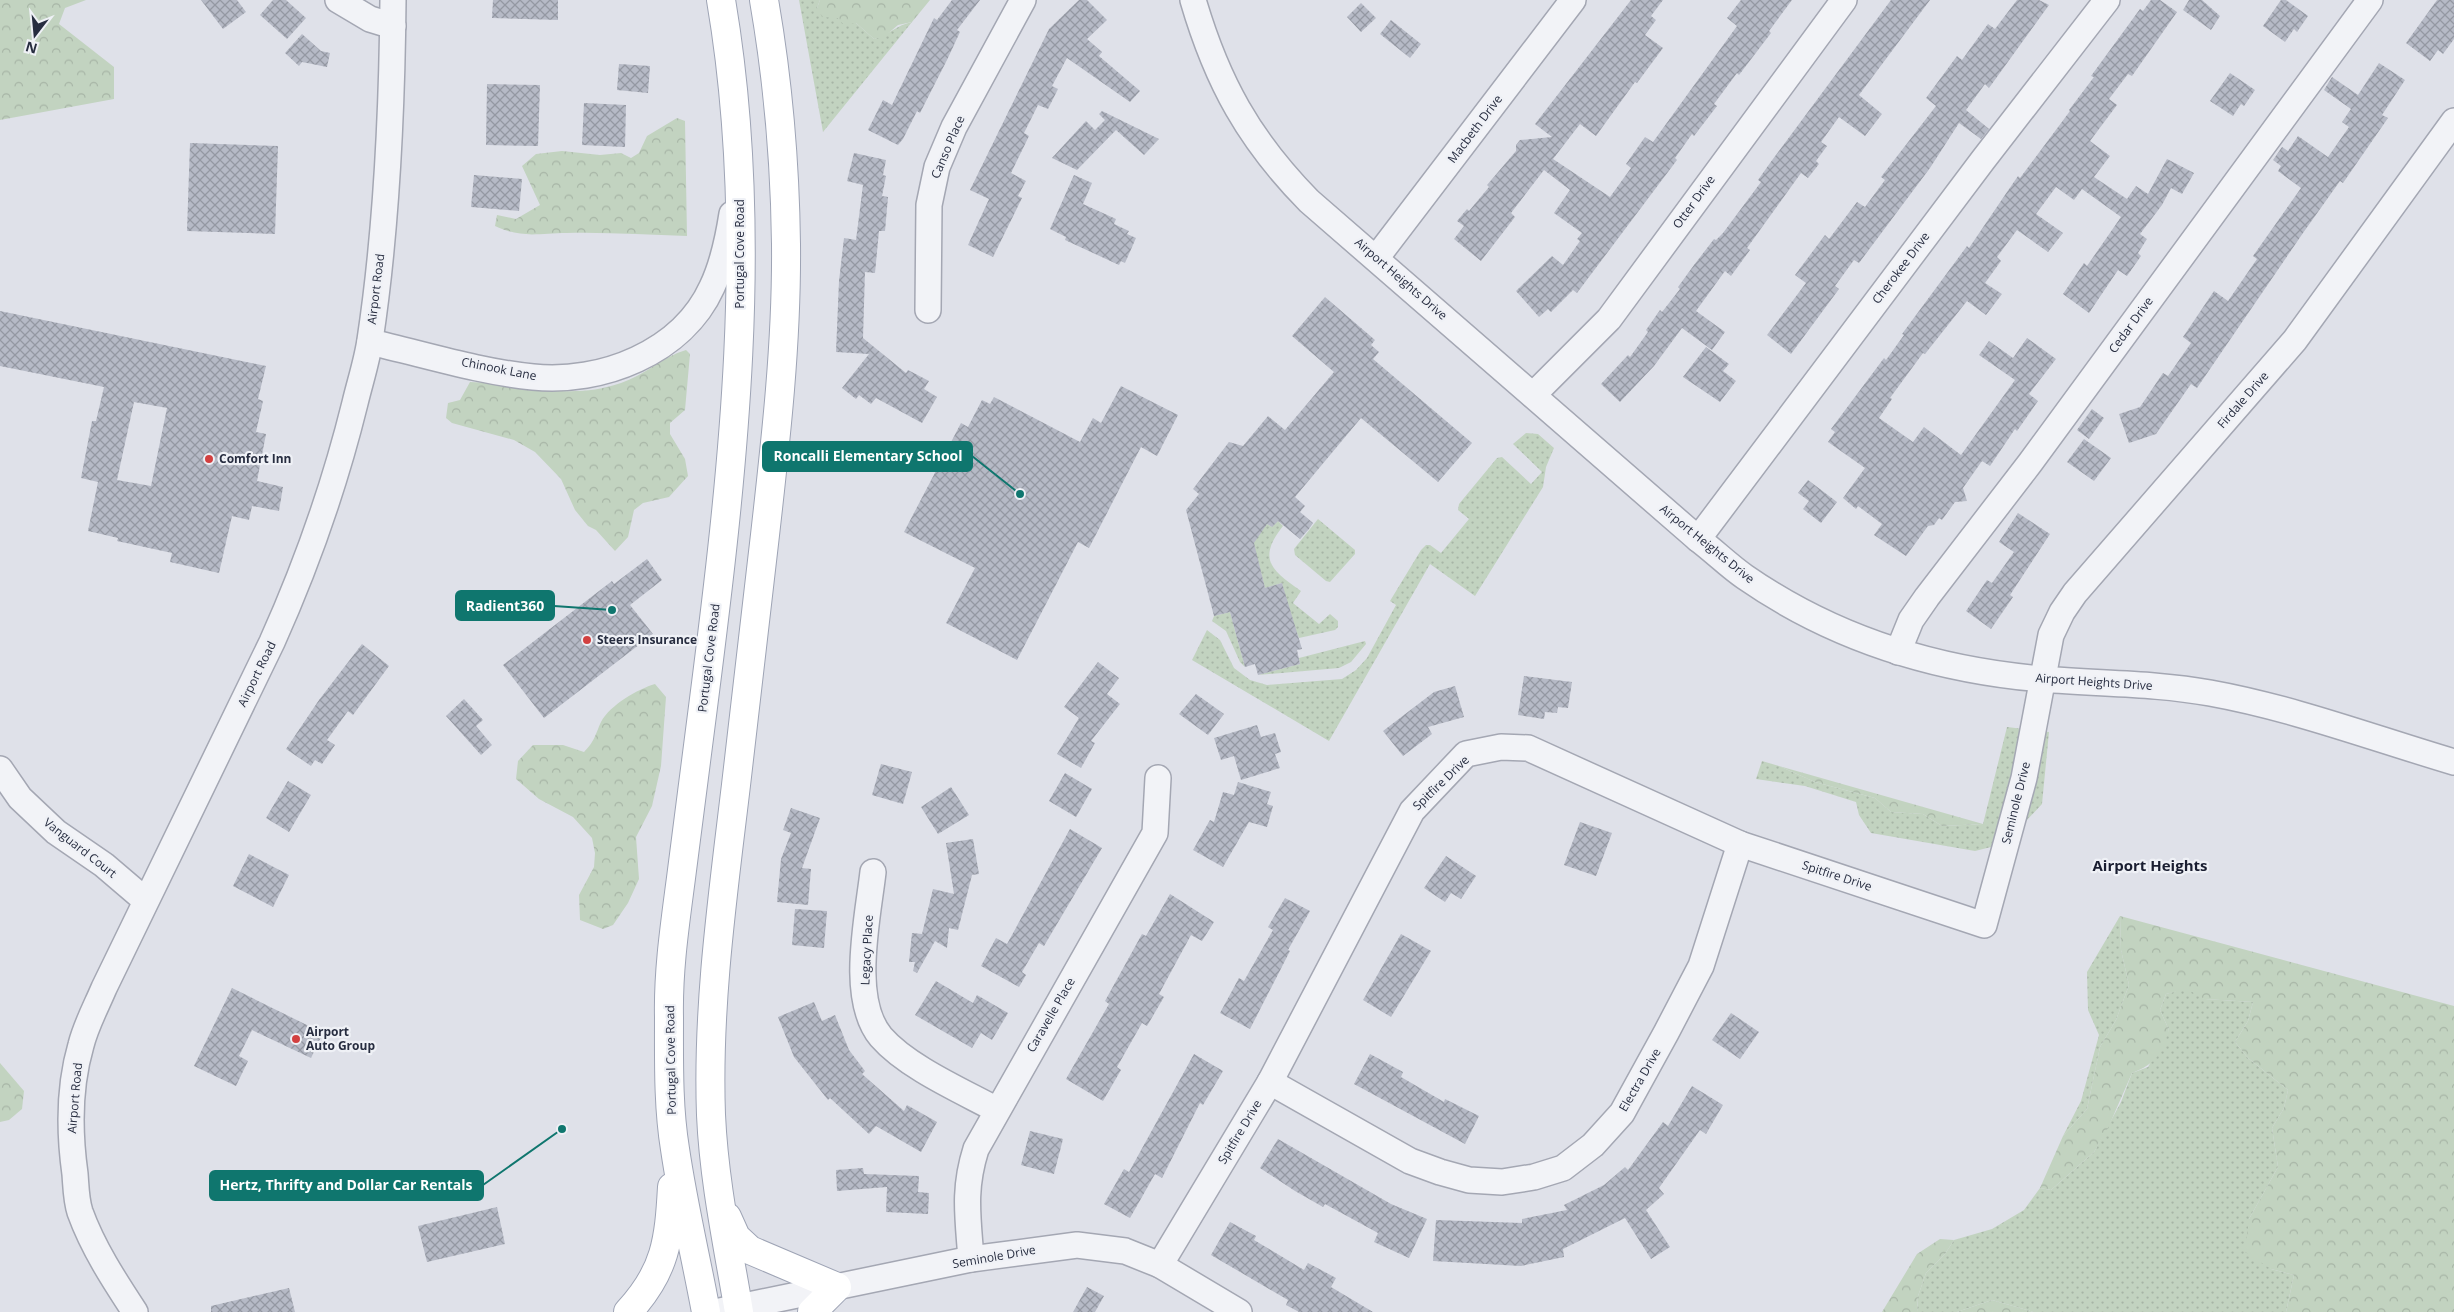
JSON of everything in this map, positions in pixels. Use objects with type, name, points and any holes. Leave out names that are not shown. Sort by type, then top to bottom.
[{"type":"main road","name":"Portugal Cove Road","points":[[706,1312],[675,1150],[670,1110],[669,1014],[671,966],[725,525],[736,392],[741,274],[740,167],[727,32],[721,0]]},
{"type":"main road","points":[[731,1311],[711,1115],[712,1012],[724,887],[776,439],[785,318],[786,245],[783,160],[779,105],[764,0]]},
{"type":"main road","points":[[628,1312],[653,1281],[661,1262],[669,1233],[675,1150]]},
{"type":"main road","points":[[718,1196],[736,1237],[750,1250],[837,1287],[812,1312]]},
{"type":"street","points":[[338,0],[370,19],[393,26]]},
{"type":"street","name":"Airport Road","points":[[135,1312],[107,1269],[93,1243],[79,1210],[71,1144],[71,1115],[75,1070],[83,1039],[145,900],[272,642],[298,585],[330,496],[370,342],[382,247],[389,131],[393,0]]},
{"type":"street","name":"Canso Place","points":[[928,310],[929,205],[937,167],[954,127],[1023,0]]},
{"type":"street","name":"Airport Heights Drive","points":[[1193,0],[1208,47],[1219,73],[1258,143],[1275,165],[1309,201],[1377,257],[1698,539],[1743,576],[1777,598],[1839,629],[1898,652],[1956,667],[2044,679],[2118,683],[2209,693],[2288,711],[2453,760]]},
{"type":"street","name":"Macbeth Drive","points":[[1377,257],[1573,0]]},
{"type":"street","name":"Otter Drive","points":[[1533,394],[1609,319],[1844,0]]},
{"type":"street","name":"Cherokee Drive","points":[[1698,539],[1983,160],[2107,0]]},
{"type":"street","name":"Cedar Drive","points":[[1898,652],[1911,620],[1927,597],[2030,463],[2370,0]]},
{"type":"street","name":"Firdale Drive","points":[[2044,679],[2051,635],[2062,612],[2075,593],[2295,340],[2454,121]]},
{"type":"street","name":"Chinook Lane","points":[[370,342],[534,377],[567,378],[598,374],[627,364],[648,353],[674,335],[693,316],[712,289],[727,249],[740,167]]},
{"type":"street","name":"Seminole Drive","points":[[1984,925],[2024,778],[2044,679]]},
{"type":"street","name":"Spitfire Drive","points":[[1160,1265],[1270,1082],[1412,811],[1466,754],[1501,747],[1528,748],[1740,844],[1984,925]]},
{"type":"street","name":"Vanguard Court","points":[[0,769],[20,798],[56,832],[104,865],[145,900]]},
{"type":"street","name":"Caravelle Place","points":[[971,1260],[966,1213],[968,1173],[976,1148],[1155,833],[1158,778]]},
{"type":"street","name":"Electra Drive","points":[[1270,1082],[1410,1161],[1440,1172],[1469,1180],[1502,1182],[1534,1177],[1563,1168],[1593,1145],[1622,1112],[1662,1041],[1701,966],[1740,844]]},
{"type":"street","name":"Legacy Place","points":[[873,872],[863,968],[865,998],[871,1018],[880,1035],[902,1056],[997,1110]]},
{"type":"street","name":"Seminole Drive","points":[[731,1311],[971,1260],[1077,1244],[1125,1251],[1160,1265],[1239,1312]]},
{"type":"green space","points":[[0,0],[86,0],[65,8],[59,24],[114,67],[114,99],[0,120]]},
{"type":"green space","points":[[799,0],[820,0],[817,8],[838,18],[856,23],[874,39],[912,22],[823,132]]},
{"type":"green space","points":[[820,0],[930,0],[912,22],[898,25],[885,36],[874,39],[856,23],[844,25],[838,18],[822,17],[817,8]]},
{"type":"green space","points":[[677,118],[685,121],[687,236],[597,233],[522,234],[495,226],[497,215],[516,219],[540,205],[522,166],[536,154],[562,151],[600,155],[621,153],[631,158],[639,153],[647,136]]},
{"type":"green space","points":[[686,350],[690,354],[685,410],[670,423],[670,434],[685,459],[688,476],[669,497],[643,503],[634,510],[628,537],[615,551],[596,530],[588,526],[575,510],[561,479],[535,452],[514,440],[452,423],[446,418],[448,403],[460,400],[470,382],[546,390],[583,391],[630,380],[669,357]]},
{"type":"green space","points":[[1526,433],[1538,434],[1554,448],[1546,467],[1543,487],[1475,596],[1430,564],[1329,741],[1192,660],[1207,630],[1220,640],[1234,668],[1250,680],[1267,685],[1342,679],[1356,670],[1367,658],[1396,605],[1390,601],[1421,550],[1426,545],[1430,545],[1441,553],[1469,519],[1458,510],[1459,504],[1497,458],[1502,457],[1531,484],[1542,472],[1513,444]]},
{"type":"green space","points":[[1318,519],[1355,550],[1355,554],[1330,582],[1326,581],[1295,555],[1294,549]]},
{"type":"green space","points":[[1278,521],[1283,526],[1271,547],[1269,556],[1271,563],[1282,577],[1301,591],[1293,603],[1319,624],[1330,614],[1338,621],[1338,627],[1335,630],[1299,638],[1297,633],[1292,634],[1282,583],[1265,588],[1252,538],[1267,524],[1272,527]]},
{"type":"green space","points":[[1230,612],[1245,667],[1240,662],[1226,631],[1212,621],[1214,616]]},
{"type":"green space","points":[[1365,641],[1366,644],[1351,662],[1339,668],[1258,675],[1300,664],[1299,658]]},
{"type":"green space","points":[[655,684],[666,697],[661,766],[652,806],[636,837],[639,879],[628,903],[613,925],[603,929],[580,920],[579,895],[594,867],[595,853],[592,838],[573,817],[539,799],[516,779],[518,761],[533,745],[563,745],[584,752],[593,741],[601,722],[611,710],[633,694]]},
{"type":"green space","points":[[2007,727],[2049,732],[2042,804],[2026,821],[2008,831],[1995,846],[1975,851],[1871,833],[1859,815],[1856,802],[1805,786],[1756,779],[1762,761],[1779,766],[1815,782],[1875,798],[1891,812],[1923,814],[1942,826],[1983,824]]},
{"type":"green space","points":[[1779,766],[1983,824],[1942,826],[1923,814],[1891,812],[1875,798],[1815,782]]},
{"type":"green space","points":[[2120,916],[2121,950],[2129,985],[2116,1020],[2100,1047],[2087,1109],[2063,1136],[2081,1101],[2099,1035],[2088,1010],[2087,972]]},
{"type":"green space","points":[[2120,916],[2454,1006],[2454,1312],[2286,1312],[2294,1275],[2271,1269],[2245,1252],[2249,1219],[2278,1167],[2272,1128],[2284,1108],[2288,1090],[2248,1058],[2235,1042],[2248,1021],[2253,1002],[2204,999],[2187,989],[2166,994],[2160,1010],[2169,1030],[2160,1052],[2147,1066],[2132,1073],[2108,1128],[2094,1152],[2051,1190],[2040,1188],[2063,1136],[2087,1109],[2100,1047],[2116,1020],[2129,985],[2121,950]]},
{"type":"green space","points":[[2187,988],[2205,999],[2253,1002],[2248,1021],[2235,1042],[2248,1058],[2288,1090],[2284,1108],[2272,1128],[2278,1167],[2249,1219],[2271,1269],[2294,1275],[2286,1312],[2034,1312],[1992,1300],[1957,1312],[1917,1312],[1918,1296],[1926,1273],[1945,1254],[1954,1240],[1992,1229],[2024,1210],[2040,1188],[2051,1190],[2094,1152],[2121,1102],[2132,1073],[2148,1067],[2169,1030],[2160,1010],[2166,994]]},
{"type":"green space","points":[[0,1063],[24,1091],[22,1109],[9,1120],[0,1122]]},
{"type":"green space","points":[[1940,1239],[1954,1240],[1945,1254],[1926,1273],[1918,1296],[1917,1312],[1882,1312],[1917,1254]]},
{"type":"green space","points":[[1992,1300],[2034,1312],[1957,1312]]},
{"type":"building","points":[[201,0],[237,0],[246,12],[223,29]]},
{"type":"building","points":[[273,0],[286,0],[306,18],[287,39],[260,15]]},
{"type":"building","points":[[493,0],[558,0],[558,20],[492,18]]},
{"type":"building","points":[[952,0],[980,0],[957,30],[960,32],[920,113],[917,111],[898,145],[868,130],[883,100],[892,105],[934,18],[937,20]]},
{"type":"building","points":[[1079,0],[1087,0],[1107,20],[1087,39],[1102,52],[1099,56],[1140,91],[1130,102],[1067,58],[1052,86],[1058,89],[1048,109],[1038,105],[1024,133],[1029,136],[1011,173],[1026,181],[1018,196],[1022,198],[993,257],[968,245],[989,199],[970,190],[1049,29]]},
{"type":"building","points":[[1631,0],[1663,0],[1651,16],[1656,20],[1645,35],[1663,48],[1637,83],[1635,82],[1596,136],[1580,124],[1553,159],[1610,197],[1631,168],[1626,164],[1645,137],[1653,142],[1737,26],[1727,18],[1741,0],[1792,0],[1769,31],[1771,33],[1739,75],[1737,73],[1714,104],[1717,106],[1694,136],[1692,134],[1675,158],[1677,160],[1577,293],[1573,290],[1551,312],[1548,309],[1539,317],[1516,291],[1552,256],[1563,265],[1580,241],[1577,239],[1582,233],[1554,213],[1570,190],[1544,170],[1511,213],[1515,217],[1481,261],[1454,239],[1464,226],[1457,221],[1467,209],[1469,211],[1489,187],[1487,185],[1516,151],[1516,145],[1520,140],[1552,137],[1535,124]]},
{"type":"building","points":[[1891,0],[1930,0],[1859,95],[1882,114],[1865,136],[1839,117],[1821,142],[1827,146],[1816,161],[1819,164],[1808,178],[1801,173],[1747,248],[1750,250],[1731,276],[1725,271],[1696,311],[1725,332],[1712,350],[1682,328],[1654,366],[1620,402],[1601,384],[1628,355],[1630,357],[1648,332],[1646,330],[1660,310],[1662,312],[1680,289],[1678,287],[1714,239],[1716,240],[1723,233],[1761,182],[1758,180],[1770,163]]},
{"type":"building","points":[[2017,0],[2039,0],[2049,5],[1989,88],[1985,84],[1966,110],[1989,129],[1981,139],[1959,123],[1930,168],[1859,263],[1854,260],[1835,286],[1839,289],[1791,354],[1767,335],[1806,283],[1795,275],[1825,235],[1829,239],[1857,202],[1865,207],[1885,180],[1881,177],[1936,106],[1926,98],[1957,56],[1962,60],[1988,24],[1995,29]]},
{"type":"building","points":[[2151,0],[2160,0],[2177,12],[2132,76],[2128,74],[2109,99],[2117,105],[2090,141],[2110,156],[2094,177],[2127,199],[2136,186],[2148,194],[2167,159],[2194,173],[2182,194],[2171,188],[2162,205],[2140,234],[2147,239],[2138,253],[2141,256],[2127,276],[2118,270],[2089,313],[2063,294],[2084,263],[2087,266],[2121,217],[2082,189],[2074,200],[2056,187],[2036,214],[2063,233],[2048,252],[2017,230],[1997,257],[2001,261],[1985,283],[2002,294],[1986,315],[1967,301],[1925,354],[1923,353],[1890,398],[1892,399],[1879,418],[1913,442],[1924,427],[1961,455],[2015,380],[1979,355],[1989,341],[2013,358],[2027,338],[2056,359],[2029,394],[2038,401],[2017,431],[2015,429],[1990,466],[1982,461],[1963,488],[1967,501],[1955,502],[1942,520],[1939,518],[1934,525],[1928,526],[1906,556],[1874,535],[1882,524],[1858,506],[1856,509],[1843,498],[1865,468],[1828,442],[1835,432],[1831,429],[1884,358],[1886,360],[1904,335],[1902,334],[1967,246],[1969,248],[2018,176],[2020,178],[2070,111],[2094,77],[2091,76],[2140,9],[2143,11]]},
{"type":"building","points":[[2189,0],[2202,0],[2220,16],[2211,30],[2183,10]]},
{"type":"building","points":[[2281,0],[2286,0],[2308,16],[2297,32],[2294,29],[2285,42],[2263,26]]},
{"type":"building","points":[[2437,0],[2454,0],[2454,39],[2443,54],[2438,50],[2430,61],[2406,43]]},
{"type":"building","points":[[1361,3],[1376,18],[1361,32],[1347,17]]},
{"type":"building","points":[[1391,20],[1421,44],[1410,58],[1380,34]]},
{"type":"building","points":[[302,34],[321,51],[330,53],[327,67],[302,62],[299,66],[285,53]]},
{"type":"building","points":[[2379,63],[2405,80],[2382,115],[2388,118],[2343,183],[2340,181],[2303,233],[2197,388],[2191,384],[2156,434],[2129,443],[2119,414],[2140,407],[2163,373],[2168,376],[2191,343],[2183,337],[2214,291],[2228,301],[2257,259],[2253,256],[2301,188],[2278,171],[2281,166],[2273,160],[2282,147],[2288,151],[2298,136],[2328,157],[2349,127],[2342,122],[2351,109],[2324,90],[2332,77],[2358,95]]},
{"type":"building","points":[[619,64],[650,66],[648,93],[617,90]]},
{"type":"building","points":[[2230,73],[2255,90],[2244,106],[2241,104],[2233,116],[2210,101]]},
{"type":"building","points":[[487,84],[540,85],[538,146],[486,145]]},
{"type":"building","points":[[584,103],[626,105],[625,147],[582,145]]},
{"type":"building","points":[[1102,111],[1159,139],[1144,155],[1116,130],[1077,170],[1052,158],[1086,121],[1095,130],[1105,120],[1099,114]]},
{"type":"building","points":[[190,143],[278,146],[275,234],[187,231]]},
{"type":"building","points":[[854,153],[886,160],[883,175],[886,176],[882,196],[888,197],[885,231],[879,231],[875,273],[865,272],[863,338],[906,373],[908,370],[929,381],[924,389],[937,397],[922,423],[876,398],[871,404],[859,395],[856,399],[842,388],[869,354],[836,352],[839,281],[844,238],[856,240],[863,185],[847,181]]},
{"type":"building","points":[[474,175],[522,179],[519,211],[471,207]]},
{"type":"building","points":[[1074,175],[1092,183],[1083,204],[1116,219],[1114,224],[1129,231],[1127,234],[1136,238],[1125,263],[1121,261],[1119,265],[1065,240],[1066,237],[1050,229]]},
{"type":"building","points":[[1325,297],[1375,340],[1371,345],[1379,352],[1373,359],[1472,443],[1438,482],[1361,418],[1295,497],[1305,506],[1300,512],[1313,523],[1309,529],[1300,539],[1278,521],[1272,527],[1267,524],[1254,543],[1265,588],[1282,583],[1302,649],[1297,650],[1300,664],[1258,675],[1255,664],[1245,667],[1230,612],[1214,616],[1186,510],[1199,494],[1193,489],[1229,442],[1243,446],[1268,416],[1285,430],[1334,372],[1292,336]]},
{"type":"building","name":"Comfort Inn","points":[[0,311],[266,366],[258,399],[263,401],[256,432],[266,434],[257,481],[283,487],[279,511],[252,506],[249,520],[232,516],[219,573],[170,562],[172,553],[117,541],[118,538],[88,531],[98,482],[81,478],[92,421],[96,421],[104,387],[0,366]],"holes":[[[134,402],[167,408],[151,486],[117,480]]]},
{"type":"building","points":[[1706,347],[1729,364],[1723,371],[1736,381],[1720,402],[1683,377]]},
{"type":"building","points":[[1121,386],[1178,415],[1157,456],[1141,447],[1089,548],[1078,542],[1017,660],[946,623],[975,568],[904,532],[961,423],[968,427],[982,400],[990,404],[994,397],[1080,442],[1093,418],[1101,423]]},
{"type":"building","points":[[2092,409],[2104,418],[2089,439],[2077,430]]},
{"type":"building","points":[[2084,439],[2111,458],[2094,481],[2067,462]]},
{"type":"building","points":[[1808,480],[1837,502],[1821,523],[1803,509],[1809,501],[1798,493]]},
{"type":"building","points":[[2018,513],[2050,534],[2010,595],[2013,597],[1991,629],[1966,611],[1987,580],[1992,583],[2014,552],[1999,542]]},
{"type":"building","points":[[647,559],[662,580],[630,605],[653,634],[544,718],[503,665],[612,581],[614,584]]},
{"type":"building","points":[[362,644],[389,666],[353,715],[348,711],[327,740],[335,745],[322,764],[315,760],[311,766],[286,749],[319,700]]},
{"type":"building","points":[[1098,662],[1119,678],[1107,694],[1120,704],[1091,741],[1095,743],[1081,768],[1057,754],[1079,718],[1064,707]]},
{"type":"building","points":[[1524,676],[1572,682],[1568,708],[1558,707],[1557,713],[1545,712],[1544,719],[1518,715]]},
{"type":"building","points":[[1455,686],[1464,717],[1428,727],[1432,734],[1403,756],[1383,731],[1434,692]]},
{"type":"building","points":[[1196,694],[1224,714],[1208,735],[1179,714]]},
{"type":"building","points":[[464,699],[483,720],[476,726],[492,745],[481,755],[446,716]]},
{"type":"building","points":[[1257,725],[1261,737],[1275,733],[1281,752],[1275,754],[1280,768],[1241,780],[1234,756],[1221,760],[1214,738]]},
{"type":"building","points":[[881,764],[912,772],[903,804],[872,795]]},
{"type":"building","points":[[1065,773],[1092,789],[1076,817],[1049,801]]},
{"type":"building","points":[[288,781],[311,795],[289,832],[266,818]]},
{"type":"building","points":[[1238,782],[1271,792],[1267,804],[1273,806],[1267,827],[1249,822],[1223,867],[1193,850],[1210,820],[1214,822],[1223,792],[1234,795]]},
{"type":"building","points":[[951,787],[969,815],[938,834],[921,807]]},
{"type":"building","points":[[791,808],[820,818],[802,868],[811,869],[808,905],[777,902],[781,859],[791,833],[783,830]]},
{"type":"building","points":[[1580,822],[1612,833],[1596,876],[1564,865]]},
{"type":"building","points":[[1070,829],[1102,848],[1044,946],[1039,943],[1022,972],[1026,975],[1019,987],[981,966],[996,938],[1007,944]]},
{"type":"building","points":[[973,839],[979,874],[972,875],[958,930],[949,928],[947,948],[935,941],[917,973],[913,971],[915,962],[909,962],[912,933],[922,934],[933,889],[954,894],[946,843]]},
{"type":"building","points":[[249,854],[289,875],[273,907],[233,886]]},
{"type":"building","points":[[1446,856],[1476,876],[1461,899],[1451,893],[1445,902],[1424,888]]},
{"type":"building","points":[[1170,894],[1214,922],[1202,941],[1191,935],[1159,994],[1164,997],[1147,1026],[1142,1023],[1117,1067],[1121,1070],[1103,1101],[1066,1079],[1109,1004],[1105,1001],[1142,934],[1146,936]]},
{"type":"building","points":[[1285,898],[1310,911],[1288,950],[1290,951],[1250,1029],[1220,1013],[1239,978],[1244,981],[1273,930],[1268,927]]},
{"type":"building","points":[[795,909],[827,911],[824,948],[792,945]]},
{"type":"building","points":[[1401,934],[1431,951],[1391,1017],[1363,1000]]},
{"type":"building","points":[[936,981],[973,1003],[977,995],[1008,1013],[992,1040],[981,1033],[972,1048],[915,1015]]},
{"type":"building","name":"Airport Auto Group","points":[[232,988],[323,1033],[311,1058],[252,1030],[239,1056],[248,1061],[236,1086],[194,1066]]},
{"type":"building","points":[[814,1002],[822,1021],[835,1015],[849,1050],[865,1071],[862,1074],[904,1111],[907,1105],[937,1122],[921,1152],[876,1126],[869,1134],[830,1098],[828,1100],[794,1057],[778,1017]]},
{"type":"building","points":[[1731,1013],[1759,1032],[1740,1059],[1712,1040]]},
{"type":"building","points":[[1194,1054],[1223,1071],[1203,1105],[1200,1103],[1162,1178],[1155,1174],[1130,1218],[1104,1204],[1124,1169],[1129,1172]]},
{"type":"building","points":[[1370,1054],[1403,1072],[1401,1077],[1444,1102],[1445,1099],[1479,1116],[1465,1144],[1354,1084]]},
{"type":"building","points":[[1692,1086],[1723,1105],[1706,1134],[1700,1130],[1659,1188],[1664,1194],[1646,1210],[1670,1247],[1651,1259],[1625,1218],[1563,1249],[1564,1257],[1521,1266],[1433,1261],[1436,1220],[1522,1223],[1522,1219],[1567,1210],[1564,1205],[1604,1185],[1625,1167],[1628,1170],[1663,1122],[1668,1126]]},
{"type":"building","points":[[1030,1131],[1063,1139],[1054,1174],[1021,1165]]},
{"type":"building","points":[[1278,1139],[1391,1204],[1427,1219],[1409,1258],[1374,1242],[1378,1233],[1325,1204],[1323,1207],[1260,1168]]},
{"type":"building","points":[[863,1168],[864,1174],[919,1176],[918,1192],[929,1193],[928,1214],[886,1212],[887,1187],[837,1191],[836,1170]]},
{"type":"building","points":[[497,1207],[505,1244],[427,1262],[418,1226]]},
{"type":"building","points":[[1230,1222],[1256,1236],[1254,1240],[1304,1270],[1308,1263],[1336,1278],[1331,1287],[1373,1312],[1299,1312],[1286,1305],[1288,1300],[1211,1255]]},
{"type":"building","points":[[1087,1287],[1104,1296],[1095,1312],[1073,1312]]},
{"type":"building","points":[[289,1288],[295,1312],[211,1312],[211,1306]]},
{"type":"place","name":"Comfort Inn","points":[[209,459]]},
{"type":"place","name":"Roncalli Elementary School","points":[[1020,494]]},
{"type":"place","name":"Radient360","points":[[612,610]]},
{"type":"place","name":"Steers Insurance","points":[[587,640]]},
{"type":"place","name":"Airport Auto Group","points":[[296,1039]]},
{"type":"place","name":"Hertz, Thrifty and Dollar Car Rentals","points":[[562,1129]]},
{"type":"district","name":"Airport Heights","points":[[2150,866]]}]
